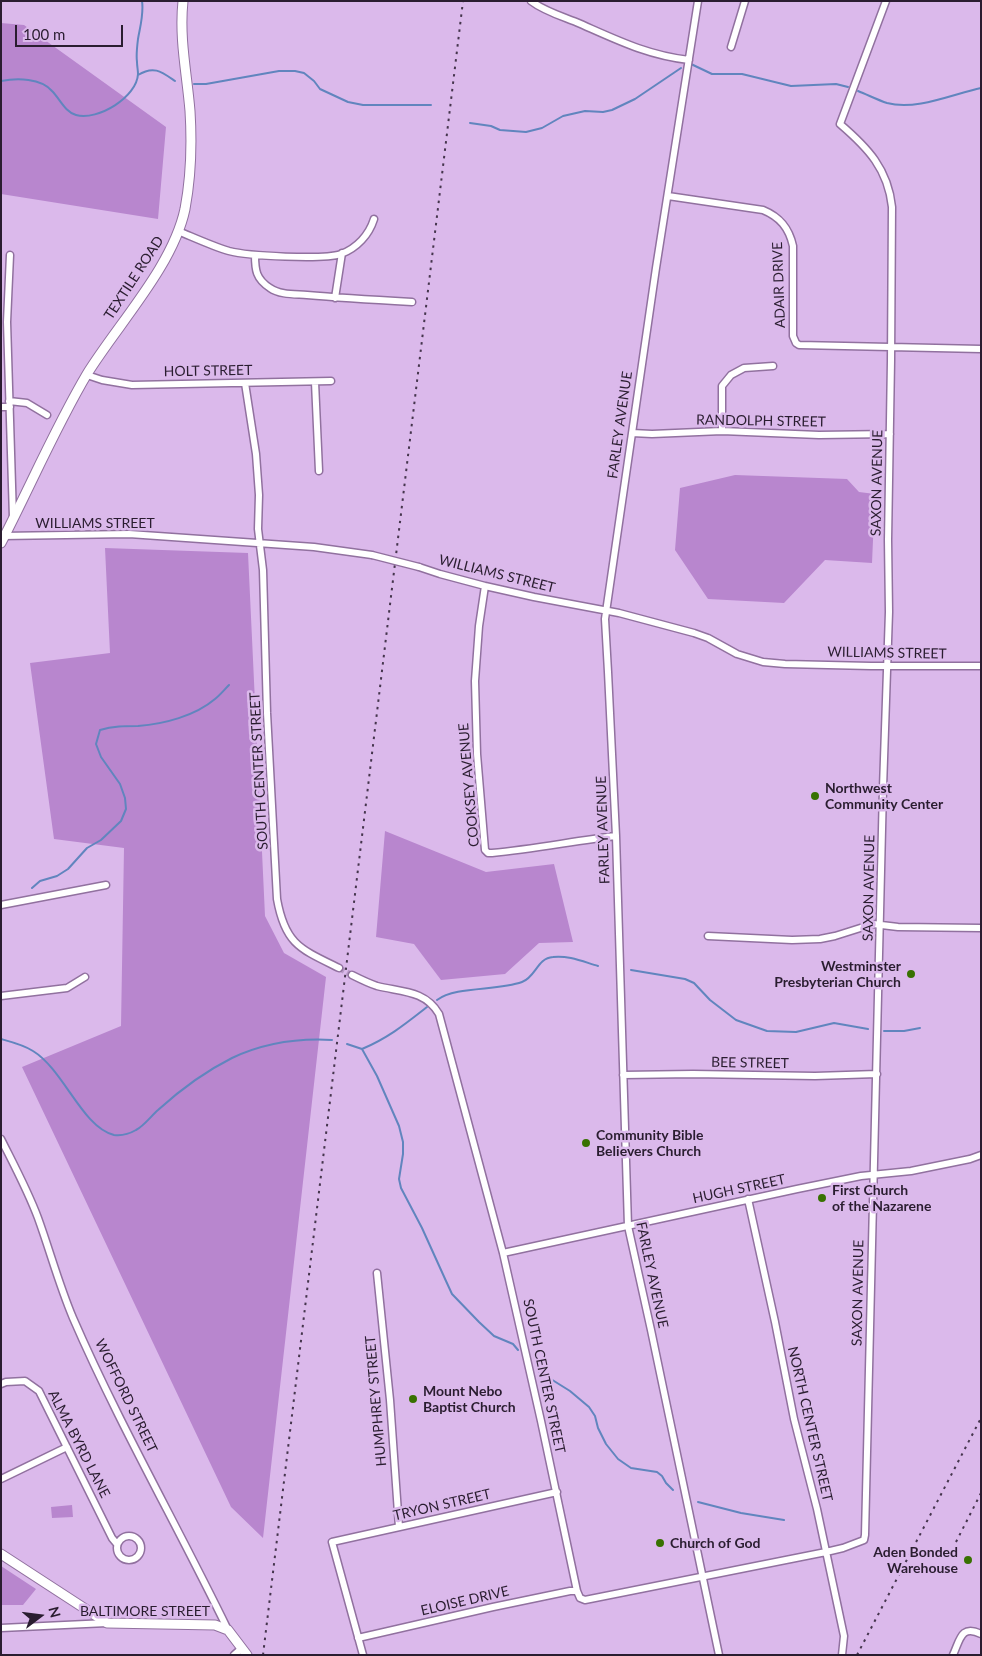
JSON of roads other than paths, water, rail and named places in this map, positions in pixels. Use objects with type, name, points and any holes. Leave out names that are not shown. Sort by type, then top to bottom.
[{"type":"street","name":"TEXTILE ROAD","points":[[2,539],[87,375],[104,347],[150,283],[173,244],[178,231],[186,199],[191,135],[190,109],[182,48],[182,1]]},
{"type":"street","points":[[531,1],[546,10],[626,45],[654,54],[689,60]]},
{"type":"street","name":"FARLEY AVENUE","points":[[698,1],[605,619],[616,836],[628,1226],[719,1655]]},
{"type":"street","points":[[731,46],[745,1]]},
{"type":"street","name":"SAXON AVENUE","points":[[826,1552],[862,1542],[865,1538],[889,612],[888,540],[892,207],[889,189],[877,162],[852,134],[840,124],[886,1]]},
{"type":"street","name":"ADAIR DRIVE","points":[[668,196],[763,210],[781,221],[791,237],[793,246],[793,336],[796,343],[891,347]]},
{"type":"street","points":[[178,231],[229,251],[256,255],[330,256],[342,253],[364,239],[374,219]]},
{"type":"street","points":[[335,298],[342,253]]},
{"type":"street","points":[[256,255],[256,270],[264,284],[278,292],[335,298],[412,302]]},
{"type":"street","points":[[10,256],[8,322],[13,519]]},
{"type":"street","points":[[891,347],[981,349]]},
{"type":"street","points":[[722,431],[722,386],[731,374],[744,368],[773,366]]},
{"type":"street","name":"HOLT STREET","points":[[87,375],[109,382],[132,385],[331,381]]},
{"type":"street","points":[[315,382],[319,471]]},
{"type":"street","name":"SOUTH CENTER STREET","points":[[245,383],[256,454],[276,885],[280,912],[283,925],[297,944],[339,968]]},
{"type":"street","points":[[1,407],[10,404],[27,403],[47,415]]},
{"type":"street","name":"RANDOLPH STREET","points":[[632,433],[722,431],[819,435],[890,434]]},
{"type":"street","name":"WILLIAMS STREET","points":[[2,539],[129,534],[314,547],[372,554],[485,586],[605,610],[701,635],[737,654],[763,662],[887,666],[981,666]]},
{"type":"street","name":"COOKSEY AVENUE","points":[[485,586],[479,626],[476,681],[477,754],[485,850],[492,854],[616,836]]},
{"type":"street","points":[[1,905],[106,885]]},
{"type":"street","points":[[708,936],[792,940],[820,939],[871,924],[942,929],[981,928]]},
{"type":"street","name":"SOUTH CENTER STREET","points":[[352,975],[375,985],[419,995],[432,1004],[439,1014],[503,1253],[557,1492],[577,1591]]},
{"type":"street","points":[[1,996],[67,988],[85,977]]},
{"type":"street","name":"BEE STREET","points":[[623,1075],[815,1076],[877,1074]]},
{"type":"street","name":"WOFFORD STREET","points":[[1,1139],[29,1194],[62,1289],[83,1340],[228,1630],[245,1651]]},
{"type":"street","name":"HUGH STREET","points":[[503,1253],[748,1199],[861,1176],[912,1171],[981,1155]]},
{"type":"street","name":"NORTH CENTER STREET","points":[[748,1199],[794,1418],[817,1508],[844,1636],[842,1655]]},
{"type":"street","name":"HUMPHREY STREET","points":[[377,1273],[390,1400],[399,1527]]},
{"type":"street","name":"ALMA BYRD LANE","points":[[1,1384],[25,1381],[39,1391],[112,1538],[117,1544]]},
{"type":"street","points":[[1,1479],[67,1447]]},
{"type":"street","name":"TRYON STREET","points":[[358,1638],[332,1542],[557,1492]]},
{"type":"street","points":[[577,1591],[580,1598],[586,1600],[826,1552]]},
{"type":"street","points":[[1,1554],[107,1623]]},
{"type":"street","name":"ELOISE DRIVE","points":[[358,1638],[493,1607],[577,1591]]},
{"type":"street","name":"BALTIMORE STREET","points":[[1,1628],[107,1623],[208,1624],[228,1630]]},
{"type":"street","points":[[953,1655],[961,1636],[967,1631],[978,1633]]},
{"type":"street","points":[[358,1638],[363,1655]]},
{"type":"street","points":[[234,1655],[245,1651]]},
{"type":"waterway","points":[[1,81],[21,79],[42,84],[52,91],[69,111],[76,115],[85,116],[105,111],[124,99],[136,83],[142,1]]},
{"type":"waterway","points":[[691,64],[712,74],[742,74],[791,86],[836,84],[848,87]]},
{"type":"waterway","points":[[470,123],[491,126],[500,130],[526,132],[542,128],[563,116],[585,111],[603,112],[612,110],[635,99],[681,68]]},
{"type":"waterway","points":[[138,75],[153,70],[175,81]]},
{"type":"waterway","points":[[194,84],[206,84],[279,71],[295,71],[304,73],[320,89],[348,102],[363,105],[431,105]]},
{"type":"waterway","points":[[858,91],[887,103],[910,105],[934,101],[981,88]]},
{"type":"waterway","points":[[32,888],[40,881],[57,876],[68,869],[87,848],[101,840],[121,821],[126,809],[125,798],[120,784],[101,757],[96,744],[100,730],[114,727],[148,725],[179,718],[207,705],[229,685]]},
{"type":"waterway","points":[[437,1000],[455,993],[501,987],[522,982],[527,980],[540,964],[548,958],[570,958],[598,966]]},
{"type":"waterway","points":[[631,970],[685,979],[694,983],[710,1000],[736,1020],[767,1031],[796,1032],[834,1023],[868,1029]]},
{"type":"waterway","points":[[347,1044],[362,1049],[371,1045],[396,1031],[427,1007]]},
{"type":"waterway","points":[[884,1031],[904,1031],[920,1028]]},
{"type":"waterway","points":[[1,1039],[26,1047],[44,1060],[92,1121],[103,1130],[114,1135],[128,1134],[139,1128],[184,1088],[232,1058],[269,1045],[294,1041],[332,1040]]},
{"type":"waterway","points":[[362,1049],[377,1076],[399,1126],[403,1142],[399,1179],[401,1188],[422,1228],[452,1294],[494,1336],[513,1344],[518,1350]]},
{"type":"waterway","points":[[538,1371],[570,1391],[589,1407],[595,1416],[598,1428],[606,1444],[618,1459],[631,1468],[657,1472],[673,1490]]},
{"type":"waterway","points":[[698,1502],[741,1513],[784,1520]]},
{"type":"tunnel","points":[[339,968],[352,975]]},
{"type":"railway","points":[[263,1655],[463,1]]},
{"type":"railway","points":[[857,1655],[981,1418]]},
{"type":"railway","points":[[956,1542],[981,1493]]},
{"type":"place","name":"Northwest Community Center","points":[[815,796]]},
{"type":"place","name":"Westminster Presbyterian Church","points":[[911,974]]},
{"type":"place","name":"Community Bible Believers Church","points":[[586,1143]]},
{"type":"place","name":"First Church of the Nazarene","points":[[822,1198]]},
{"type":"place","name":"Mount Nebo Baptist Church","points":[[413,1399]]},
{"type":"place","name":"Church of God","points":[[660,1543]]},
{"type":"place","name":"Aden Bonded Warehouse","points":[[968,1560]]}]
